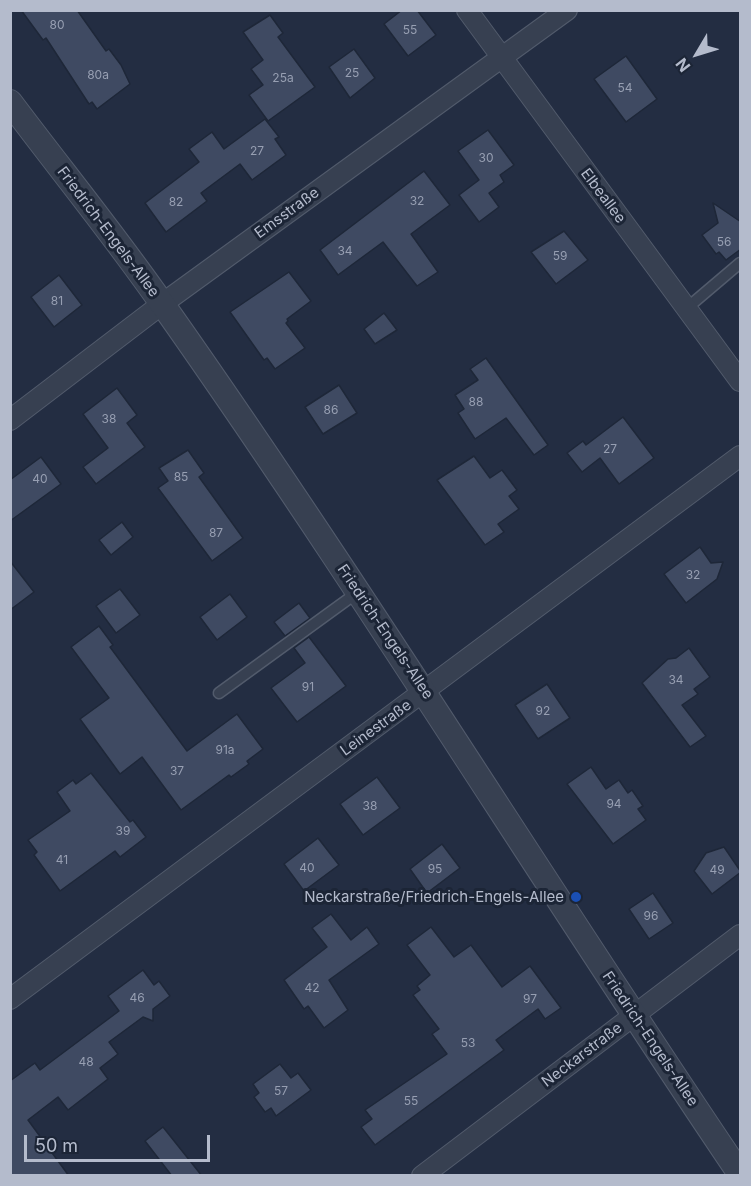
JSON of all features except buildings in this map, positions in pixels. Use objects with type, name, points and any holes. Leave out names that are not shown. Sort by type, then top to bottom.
[{"type":"street","name":"Elbeallee","points":[[467,10],[741,381]]},
{"type":"street","name":"Emsstraße","points":[[10,420],[162,304],[567,10]]},
{"type":"street","name":"Friedrich-Engels-Allee","points":[[10,102],[162,304],[426,692],[634,1016],[741,1174]]},
{"type":"street","name":"Leinestraße","points":[[10,999],[741,456]]},
{"type":"street","name":"Neckarstraße","points":[[423,1176],[741,935]]},
{"type":"lane","points":[[687,308],[741,263]]},
{"type":"lane","points":[[219,693],[358,592]]},
{"type":"place","name":"Neckarstraße/Friedrich-Engels-Allee","points":[[576,897]]}]
